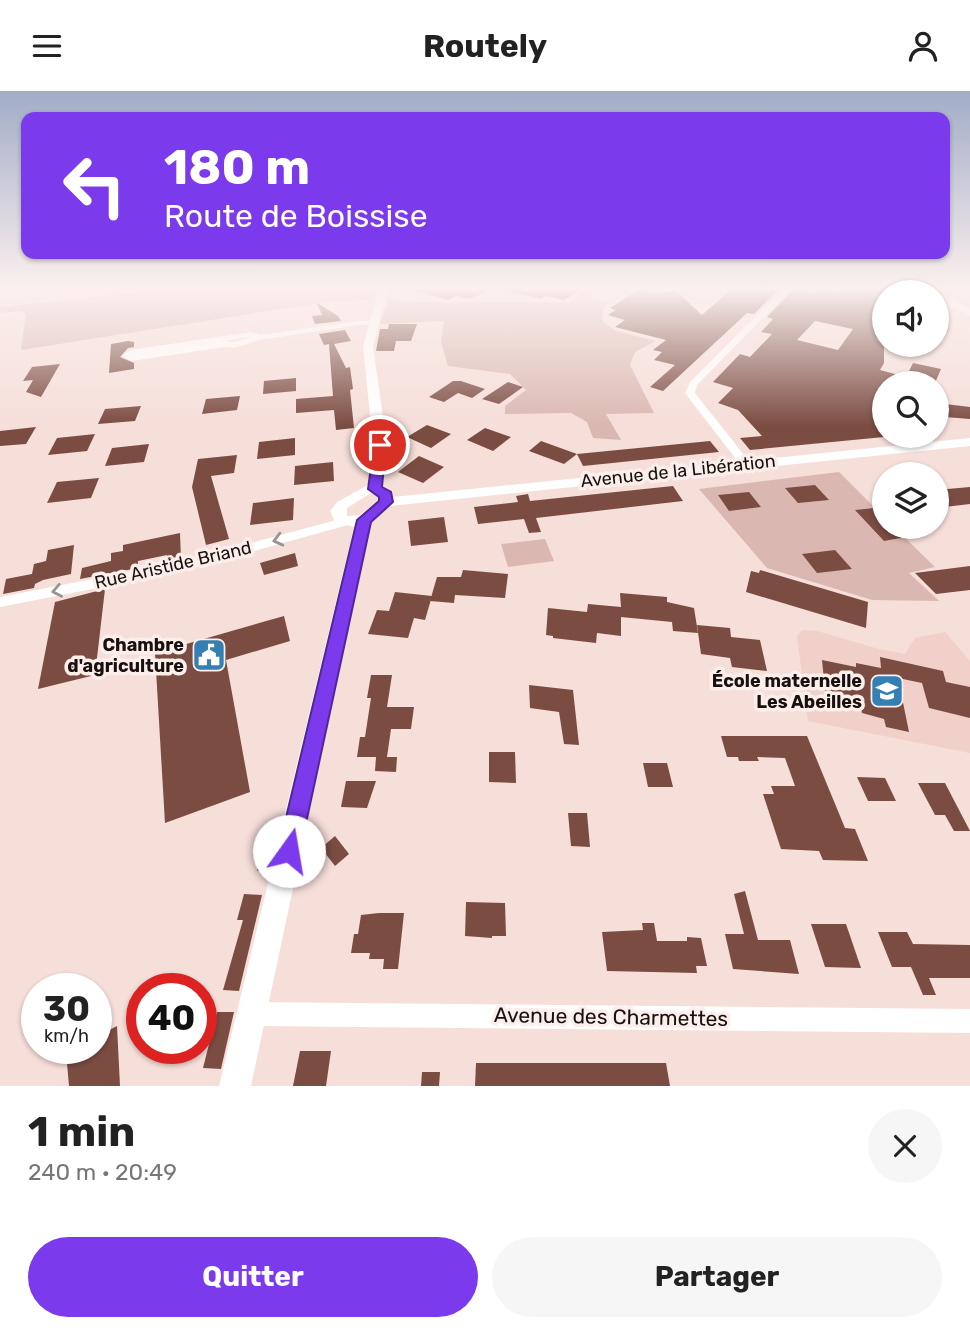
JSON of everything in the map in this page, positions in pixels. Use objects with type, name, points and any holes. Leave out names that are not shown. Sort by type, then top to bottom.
[{"type":"street","points":[[260,338],[251,334],[126,355],[131,358],[225,344],[234,345],[290,333]]},
{"type":"street","points":[[371,333],[368,346],[380,445],[375,489]]},
{"type":"street","points":[[743,333],[693,384],[690,393],[746,465]]},
{"type":"street","name":"Avenue de la Libération","points":[[386,502],[970,442]]},
{"type":"street","points":[[235,1086],[354,521],[386,502],[386,495],[375,489],[359,492],[342,505],[338,516],[354,521]]},
{"type":"street","name":"Rue Aristide Briand","points":[[0,602],[175,568],[354,521]]},
{"type":"street","name":"Avenue des Charmettes","points":[[252,1014],[970,1021]]},
{"type":"shaded area","points":[[23,333],[126,333],[21,350]]},
{"type":"shaded area","points":[[442,333],[626,333],[656,341],[635,352],[630,365],[654,413],[606,414],[621,440],[593,438],[587,422],[571,413],[505,414],[505,406],[526,390],[510,374],[448,366],[441,342]]},
{"type":"shaded area","points":[[839,472],[872,505],[872,539],[906,539],[935,567],[909,573],[939,601],[872,600],[767,568],[699,489]]},
{"type":"shaded area","points":[[545,539],[554,561],[508,567],[501,544]]},
{"type":"shaded area","name":"École maternelle Les Abeilles","points":[[802,630],[817,631],[905,654],[915,638],[945,632],[970,661],[970,753],[808,721],[797,636]]},
{"type":"building","points":[[347,333],[351,341],[334,344],[346,368],[350,367],[354,428],[336,430],[334,410],[296,413],[296,399],[333,396],[329,344],[324,345],[319,334]]},
{"type":"building","points":[[379,333],[414,333],[411,341],[396,341],[394,351],[376,351]]},
{"type":"building","points":[[640,333],[725,333],[663,391],[650,387],[675,365],[654,360],[662,352],[653,350],[666,340]]},
{"type":"building","points":[[769,333],[803,333],[797,340],[838,350],[850,333],[872,333],[872,357],[884,357],[884,363],[880,370],[884,371],[872,371],[872,438],[750,450],[740,438],[762,436],[738,410],[718,403],[733,388],[713,382],[740,354],[750,357],[772,334]]},
{"type":"building","points":[[134,342],[134,347],[128,348],[120,357],[134,363],[134,369],[109,373],[111,344]]},
{"type":"building","points":[[913,363],[941,369],[940,371],[909,371]]},
{"type":"building","points":[[60,364],[41,397],[26,392],[33,380],[23,381],[32,367]]},
{"type":"building","points":[[296,378],[296,391],[263,394],[264,381]]},
{"type":"building","points":[[453,381],[485,389],[472,398],[458,393],[444,402],[429,397]]},
{"type":"building","points":[[508,382],[523,387],[499,404],[482,399]]},
{"type":"building","points":[[240,396],[237,410],[202,414],[206,399]]},
{"type":"building","points":[[949,404],[970,407],[970,419],[949,417]]},
{"type":"building","points":[[141,406],[135,421],[98,424],[105,409]]},
{"type":"building","points":[[427,425],[451,434],[431,448],[407,437]]},
{"type":"building","points":[[36,427],[26,444],[0,446],[0,431]]},
{"type":"building","points":[[485,428],[511,437],[493,451],[467,440]]},
{"type":"building","points":[[95,434],[87,451],[48,455],[57,438]]},
{"type":"building","points":[[295,438],[295,455],[257,459],[259,442]]},
{"type":"building","points":[[541,441],[577,454],[564,464],[529,451]]},
{"type":"building","points":[[710,441],[719,452],[583,466],[577,454]]},
{"type":"building","points":[[149,444],[144,462],[105,466],[112,448]]},
{"type":"building","points":[[237,455],[234,473],[211,476],[229,539],[206,545],[192,487],[198,459]]},
{"type":"building","points":[[419,456],[444,467],[423,483],[398,472]]},
{"type":"building","points":[[333,462],[334,481],[294,485],[295,466]]},
{"type":"building","points":[[99,478],[91,498],[47,503],[57,482]]},
{"type":"building","points":[[815,485],[829,500],[798,503],[785,488]]},
{"type":"building","points":[[673,486],[683,501],[536,518],[541,532],[529,533],[524,519],[478,524],[474,507],[518,502],[516,496],[528,494],[530,501]]},
{"type":"building","points":[[970,487],[970,504],[949,506],[949,489]]},
{"type":"building","points":[[749,492],[761,507],[729,511],[718,495]]},
{"type":"building","points":[[294,498],[293,520],[250,525],[253,503]]},
{"type":"building","points":[[872,508],[872,528],[855,510]]},
{"type":"building","points":[[444,517],[448,542],[411,546],[408,521]]},
{"type":"building","points":[[180,533],[181,559],[167,562],[167,555],[138,561],[138,568],[80,579],[82,568],[111,561],[111,553],[123,551],[123,545]]},
{"type":"building","points":[[74,545],[71,574],[43,580],[35,584],[34,588],[3,594],[6,579],[32,574],[34,564],[46,561],[48,550]]},
{"type":"building","points":[[835,550],[852,569],[817,573],[802,554]]},
{"type":"building","points":[[295,553],[298,566],[264,575],[260,563]]},
{"type":"building","points":[[970,566],[970,590],[936,594],[915,573]]},
{"type":"building","points":[[463,570],[508,574],[505,598],[455,595],[454,603],[430,601],[437,577],[461,577]]},
{"type":"building","points":[[760,570],[868,602],[866,628],[746,592],[751,571],[759,573]]},
{"type":"building","points":[[105,589],[95,675],[38,689],[55,602]]},
{"type":"building","points":[[395,592],[432,596],[425,620],[414,618],[408,638],[368,634],[377,610],[389,611]]},
{"type":"building","points":[[620,593],[667,597],[667,602],[694,608],[698,633],[673,631],[672,622],[621,617],[621,636],[597,633],[596,643],[546,635],[548,608],[587,612],[588,604],[621,607]]},
{"type":"building","points":[[284,616],[290,641],[226,660],[250,792],[165,823],[155,653]]},
{"type":"building","points":[[697,625],[730,628],[731,637],[760,640],[767,671],[732,667],[730,658],[701,654]]},
{"type":"building","points":[[880,657],[943,671],[946,682],[970,687],[970,718],[929,708],[922,683],[898,678],[909,732],[886,727],[884,719],[862,713],[861,708],[826,700],[822,660],[856,667],[856,663],[881,668]]},
{"type":"building","points":[[371,675],[392,675],[387,707],[414,707],[411,729],[391,729],[387,757],[357,757],[360,737],[365,737],[371,698],[367,698]]},
{"type":"building","points":[[529,685],[573,690],[579,745],[564,744],[559,712],[530,708]]},
{"type":"building","points":[[721,736],[807,736],[845,828],[855,829],[868,861],[823,860],[819,851],[781,849],[763,794],[774,794],[771,786],[795,786],[785,758],[757,757],[759,761],[739,761],[738,757],[727,757]]},
{"type":"building","points":[[489,752],[515,752],[516,783],[489,782]]},
{"type":"building","points":[[376,757],[397,757],[396,772],[375,771]]},
{"type":"building","points":[[643,763],[667,763],[673,787],[648,787]]},
{"type":"building","points":[[857,777],[885,778],[896,801],[868,801]]},
{"type":"building","points":[[346,781],[376,781],[367,808],[341,807]]},
{"type":"building","points":[[918,783],[945,783],[970,831],[954,831],[945,815],[935,815]]},
{"type":"building","points":[[568,813],[587,813],[590,847],[571,846]]},
{"type":"building","points":[[269,827],[279,827],[268,872],[257,871]]},
{"type":"building","points":[[335,836],[349,854],[335,866],[321,848]]},
{"type":"building","points":[[745,891],[758,940],[790,940],[799,974],[733,969],[725,934],[744,934],[734,894]]},
{"type":"building","points":[[244,894],[262,895],[239,991],[223,990],[243,920],[237,920]]},
{"type":"building","points":[[466,902],[505,903],[506,936],[465,936]]},
{"type":"building","points":[[404,913],[398,969],[383,969],[384,959],[369,959],[370,953],[351,953],[361,915]]},
{"type":"building","points":[[642,923],[654,923],[657,941],[701,938],[707,966],[696,966],[697,973],[607,971],[602,932],[643,930]]},
{"type":"building","points":[[811,924],[846,924],[861,968],[825,967]]},
{"type":"building","points":[[878,932],[907,932],[913,944],[970,945],[970,978],[929,978],[936,995],[923,995],[911,967],[892,967]]},
{"type":"building","points":[[217,1012],[234,1012],[221,1069],[203,1068],[204,1064],[217,1064]]},
{"type":"building","points":[[117,1026],[120,1086],[69,1086],[67,1064],[112,1064],[112,1029]]},
{"type":"building","points":[[300,1051],[331,1051],[326,1086],[293,1086]]},
{"type":"building","points":[[476,1063],[666,1063],[670,1086],[475,1086]]},
{"type":"building","points":[[422,1072],[440,1072],[439,1086],[421,1086]]},
{"type":"place","name":"Chambre d'agriculture","points":[[209,655]]},
{"type":"place","name":"École maternelle Les Abeilles","points":[[887,691]]},
{"type":"route","points":[[289,851],[364,520],[386,502],[386,495],[375,489],[380,445]]}]
